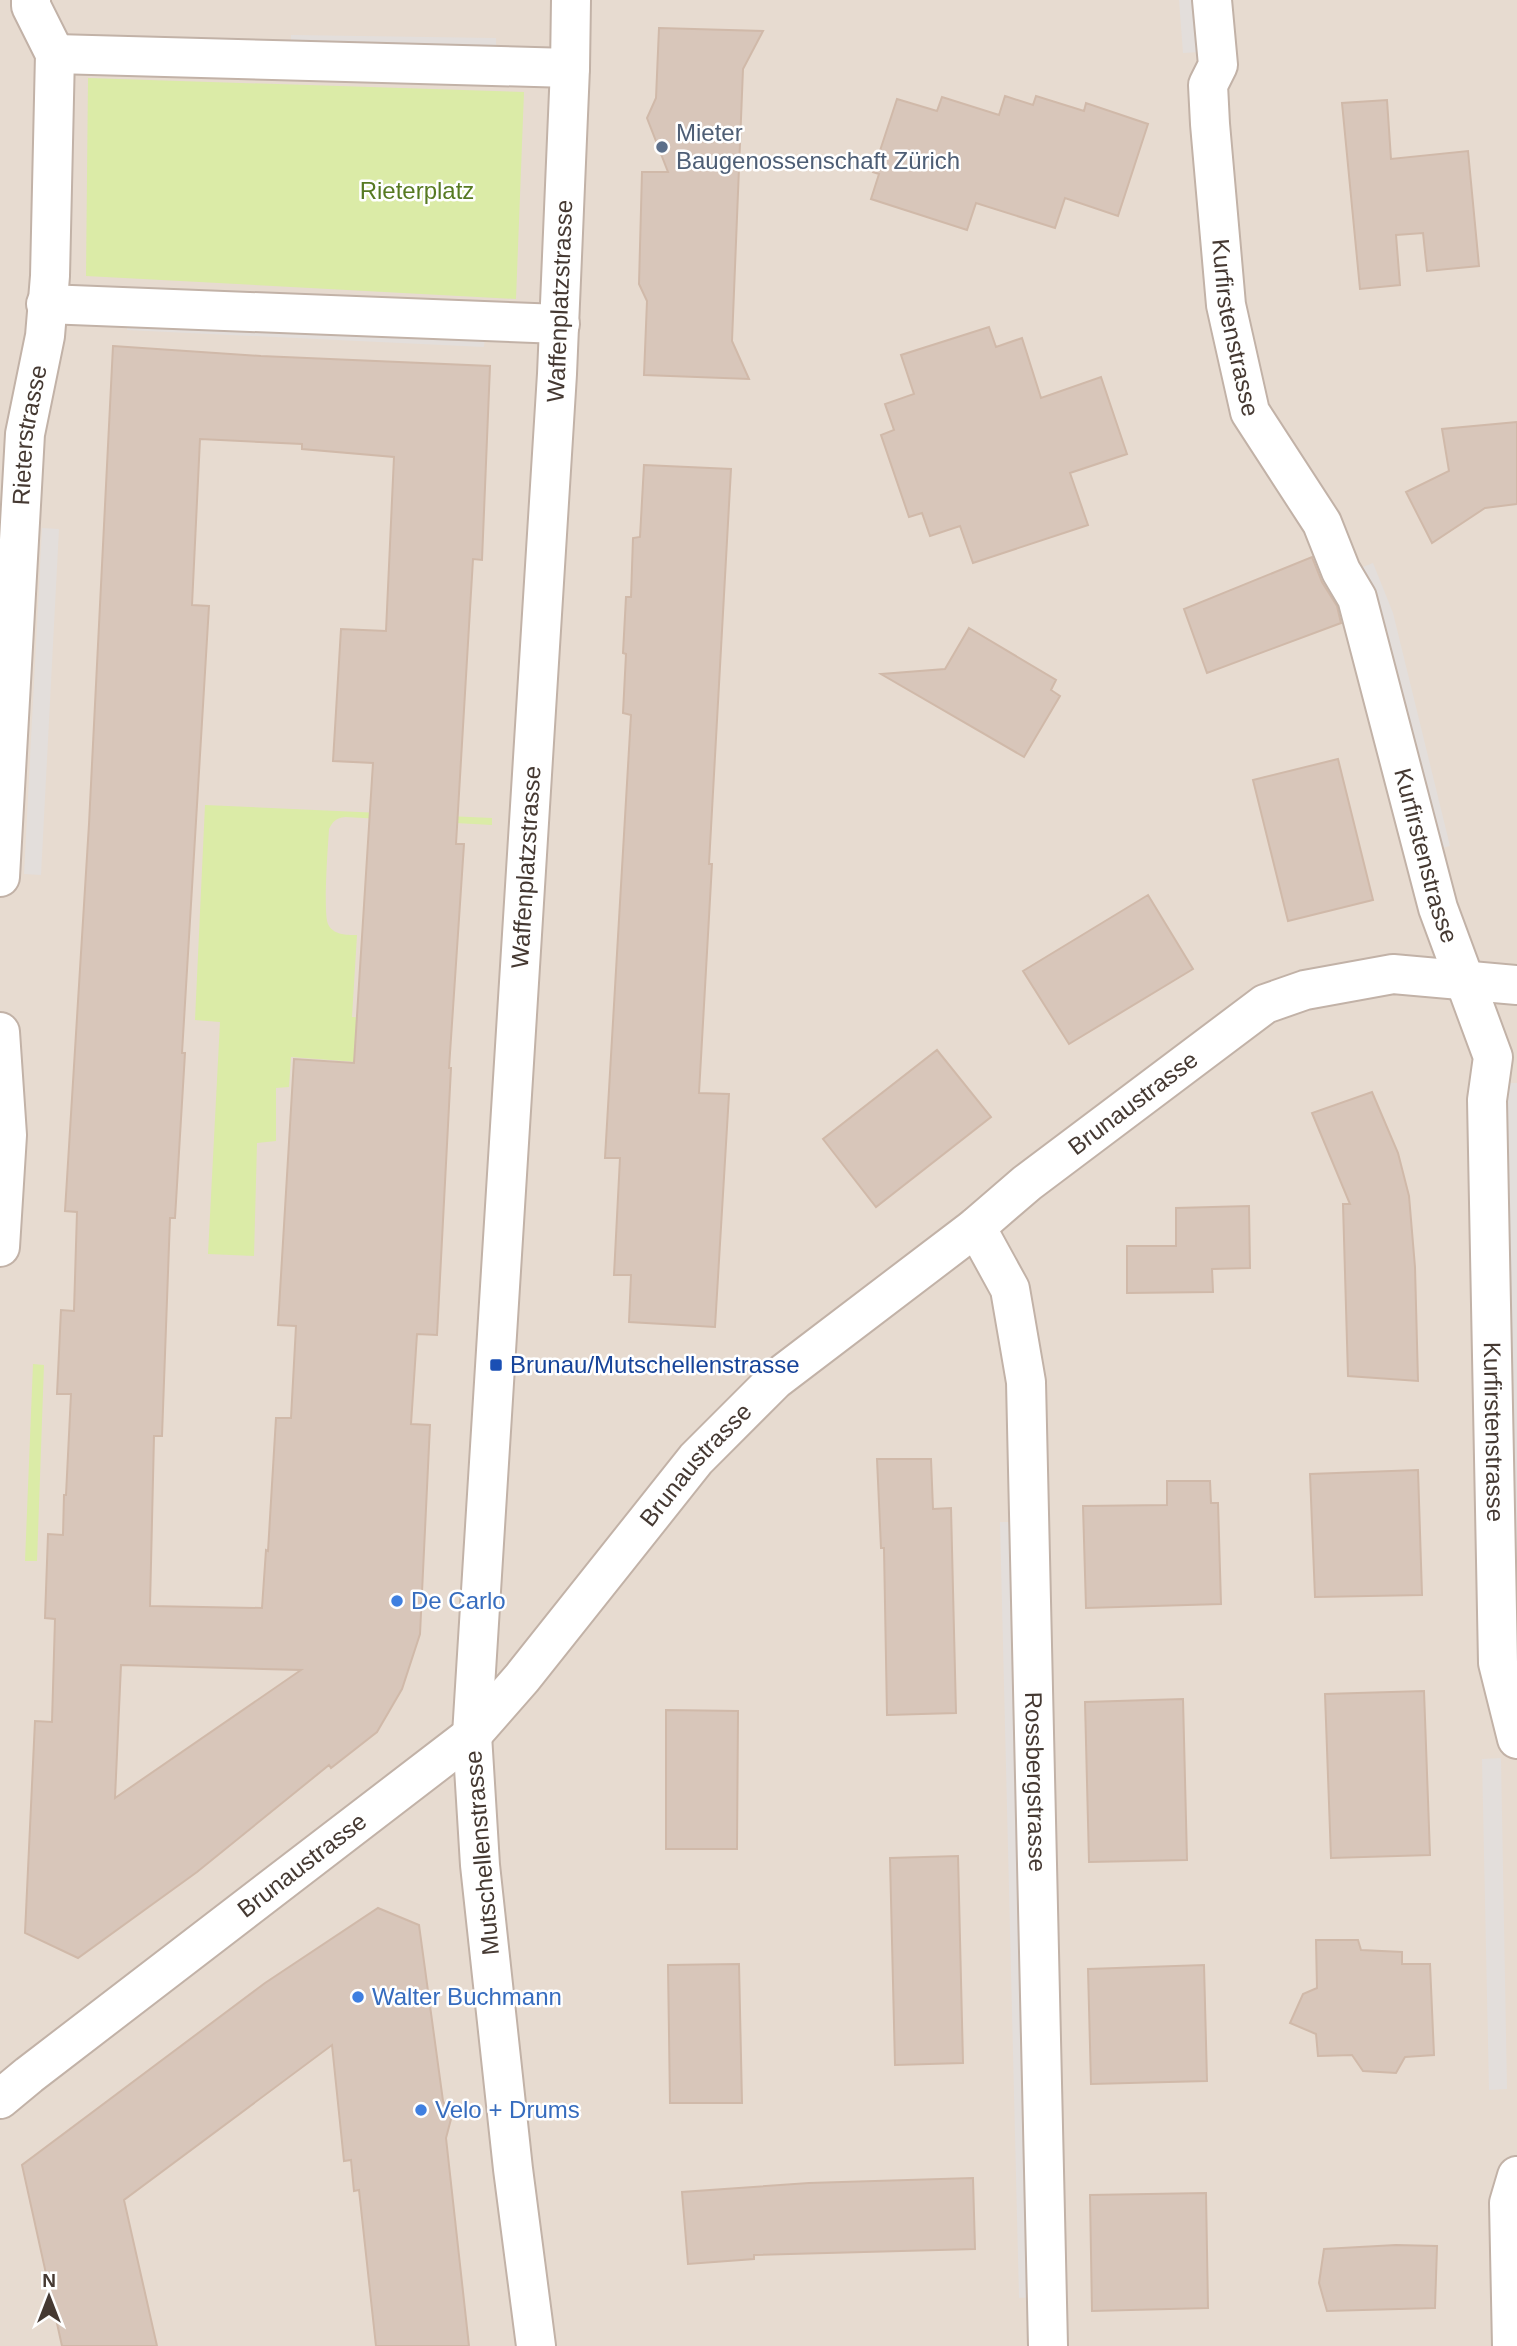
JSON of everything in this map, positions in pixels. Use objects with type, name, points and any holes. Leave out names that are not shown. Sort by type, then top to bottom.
[{"type":"street","name":"Rieterstrasse","points":[[0,877],[25,434],[45,336],[50,276],[55,54],[31,6],[31,0]]},
{"type":"street","name":"Waffenplatzstrasse","points":[[472,1735],[559,324],[571,0]]},
{"type":"street","name":"Kurfirstenstrasse","points":[[1212,0],[1218,65],[1208,85],[1209,124],[1226,305],[1250,412],[1322,523],[1341,571],[1357,598],[1438,908],[1493,1057],[1487,1100],[1498,1663],[1517,1740]]},
{"type":"street","points":[[55,54],[570,68]]},
{"type":"street","points":[[46,304],[559,324]]},
{"type":"street","name":"Brunaustrasse","points":[[0,2099],[472,1735],[522,1678],[696,1460],[775,1380],[1265,1004],[1305,990],[1392,974],[1517,985]]},
{"type":"street","points":[[0,1032],[7,1135],[0,1247]]},
{"type":"street","name":"Rossbergstrasse","points":[[976,1227],[1010,1289],[1026,1382],[1048,2346]]},
{"type":"street","name":"Mutschellenstrasse","points":[[472,1735],[480,1865],[513,2169],[536,2346]]},
{"type":"street","points":[[1512,2346],[1509,2203],[1517,2176]]},
{"type":"shaded area","points":[[0,0],[1517,0],[1517,2346],[0,2346]]},
{"type":"shaded area","points":[[1179,0],[1194,0],[1199,52],[1183,53]]},
{"type":"shaded area","points":[[291,35],[496,38],[496,55],[291,51]]},
{"type":"shaded area","points":[[128,315],[485,332],[484,347],[127,330]]},
{"type":"shaded area","points":[[42,528],[59,529],[41,875],[24,874]]},
{"type":"shaded area","points":[[1373,563],[1393,613],[1450,846],[1439,849],[1358,569]]},
{"type":"shaded area","points":[[1505,1083],[1517,1083],[1517,1635]]},
{"type":"shaded area","points":[[1000,1522],[1017,1522],[1036,2297],[1019,2298]]},
{"type":"shaded area","points":[[1501,1758],[1507,2089],[1489,2090],[1482,1759]]},
{"type":"green space","name":"Rieterplatz","points":[[88,78],[524,92],[516,299],[86,276]]},
{"type":"green space","points":[[205,805],[492,818],[492,825],[345,817],[337,819],[330,826],[326,893],[328,924],[336,932],[357,935],[352,1017],[421,1021],[421,1067],[291,1057],[289,1087],[276,1088],[276,1141],[257,1143],[254,1256],[208,1254],[220,1022],[195,1020]]},
{"type":"green space","points":[[33,1364],[44,1365],[37,1561],[25,1561]]},
{"type":"building","points":[[659,28],[763,31],[743,69],[732,341],[749,379],[644,375],[647,301],[639,284],[642,172],[668,172],[647,118],[656,98]]},
{"type":"building","points":[[1005,96],[1033,105],[1036,96],[1084,111],[1086,103],[1148,124],[1118,216],[1065,198],[1055,228],[976,203],[967,230],[871,199],[879,174],[873,172],[897,99],[937,111],[942,97],[999,115]]},
{"type":"building","points":[[1387,100],[1391,159],[1468,151],[1479,266],[1427,271],[1423,233],[1396,235],[1400,285],[1360,289],[1342,103]]},
{"type":"building","points":[[989,327],[996,347],[1022,338],[1041,398],[1101,377],[1127,454],[1070,473],[1088,525],[973,563],[960,526],[930,536],[922,513],[909,517],[881,435],[894,430],[885,404],[914,394],[901,355]]},
{"type":"building","points":[[113,346],[261,356],[490,366],[482,560],[473,559],[456,844],[464,844],[449,1068],[437,1335],[417,1334],[411,1424],[430,1425],[420,1634],[402,1689],[377,1732],[331,1768],[329,1765],[197,1872],[78,1958],[25,1933],[35,1721],[52,1722],[55,1619],[45,1618],[48,1534],[63,1535],[66,1495],[71,1394],[57,1394],[61,1310],[74,1311],[77,1212],[65,1211],[89,824]],"holes":[[[200,439],[302,444],[302,449],[394,457],[386,631],[341,629],[333,761],[373,763],[354,1063],[294,1059],[278,1325],[296,1326],[291,1418],[276,1418],[262,1608],[150,1606],[154,1436],[162,1436],[170,1218],[175,1218],[185,1053],[182,1053],[209,606],[192,605]],[[121,1665],[301,1670],[115,1798]]]},
{"type":"building","points":[[1517,422],[1517,504],[1485,508],[1432,543],[1406,492],[1449,471],[1442,429]]},
{"type":"building","points":[[644,465],[731,469],[699,1093],[729,1094],[715,1327],[629,1322],[631,1275],[614,1275],[620,1158],[605,1158],[631,715],[623,713],[626,654],[623,653],[626,597],[631,597],[633,538],[640,537]]},
{"type":"building","points":[[1312,557],[1322,582],[1337,606],[1341,623],[1207,673],[1184,609]]},
{"type":"building","points":[[969,628],[1056,680],[1051,690],[1060,696],[1024,757],[881,674],[945,669]]},
{"type":"building","points":[[1338,759],[1373,900],[1288,921],[1253,780]]},
{"type":"building","points":[[1148,895],[1193,969],[1069,1044],[1023,971]]},
{"type":"building","points":[[937,1050],[991,1117],[876,1207],[823,1139]]},
{"type":"building","points":[[1372,1092],[1398,1153],[1409,1196],[1415,1267],[1418,1381],[1348,1376],[1343,1204],[1350,1204],[1312,1113]]},
{"type":"building","points":[[1249,1206],[1250,1268],[1212,1269],[1213,1292],[1127,1293],[1127,1246],[1176,1246],[1176,1208]]},
{"type":"building","points":[[877,1459],[931,1459],[933,1509],[951,1508],[956,1713],[887,1715],[884,1548],[881,1548]]},
{"type":"building","points":[[1418,1470],[1422,1595],[1315,1597],[1310,1474]]},
{"type":"building","points":[[1167,1481],[1210,1481],[1211,1503],[1218,1503],[1221,1604],[1086,1608],[1083,1506],[1167,1505]]},
{"type":"building","points":[[1424,1691],[1430,1855],[1331,1858],[1325,1694]]},
{"type":"building","points":[[1183,1699],[1187,1860],[1089,1862],[1085,1702]]},
{"type":"building","points":[[666,1710],[738,1711],[737,1849],[666,1849]]},
{"type":"building","points":[[958,1856],[963,2063],[895,2065],[890,1858]]},
{"type":"building","points":[[378,1908],[419,1925],[443,2101],[451,2119],[446,2138],[469,2346],[376,2346],[359,2190],[354,2191],[351,2160],[344,2161],[332,2045],[124,2200],[157,2346],[62,2346],[22,2165],[265,1983]]},
{"type":"building","points":[[1316,1940],[1358,1940],[1361,1950],[1402,1952],[1402,1964],[1430,1964],[1434,2055],[1405,2057],[1396,2073],[1363,2071],[1352,2055],[1318,2056],[1316,2034],[1290,2023],[1303,1994],[1317,1988]]},
{"type":"building","points":[[739,1964],[742,2103],[670,2103],[668,1965]]},
{"type":"building","points":[[1204,1965],[1207,2081],[1091,2084],[1088,1969]]},
{"type":"building","points":[[973,2178],[975,2249],[754,2255],[754,2259],[688,2264],[682,2192],[809,2183]]},
{"type":"building","points":[[1206,2193],[1208,2308],[1092,2311],[1090,2195]]},
{"type":"building","points":[[1437,2246],[1435,2308],[1327,2311],[1319,2283],[1324,2249]]},
{"type":"place","name":"Mieter Baugenossenschaft Zürich","points":[[662,147]]},
{"type":"place","name":"Brunau/Mutschellenstrasse","points":[[496,1365]]},
{"type":"place","name":"De Carlo","points":[[397,1601]]},
{"type":"place","name":"Walter Buchmann","points":[[358,1997]]},
{"type":"place","name":"Velo + Drums","points":[[421,2110]]}]
